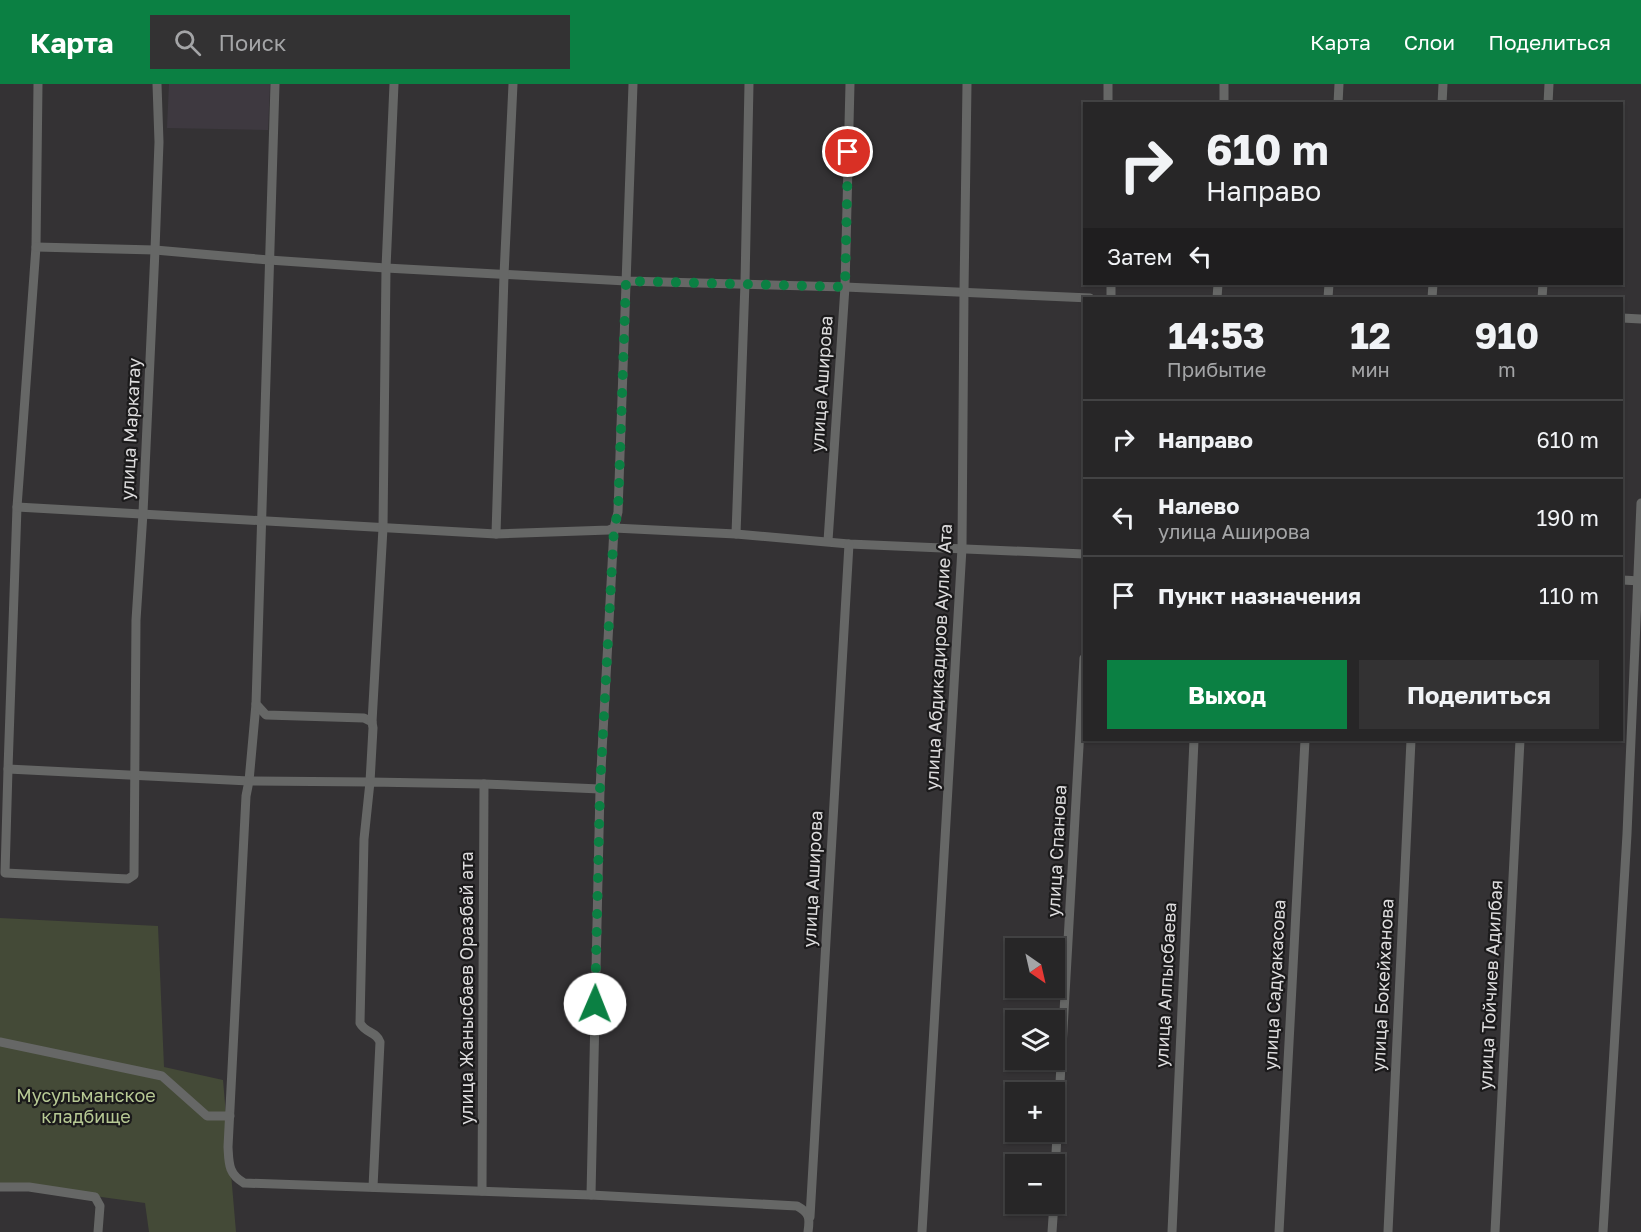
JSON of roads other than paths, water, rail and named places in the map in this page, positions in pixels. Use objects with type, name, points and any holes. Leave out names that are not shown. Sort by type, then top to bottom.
[{"type":"street","points":[[38,84],[36,247],[17,507],[8,769],[249,782],[484,784],[600,789]]},
{"type":"street","name":"улица Маркатау","points":[[8,769],[5,873],[128,879],[134,875],[136,620],[156,250],[159,142],[157,84]]},
{"type":"street","points":[[275,84],[256,704],[246,796],[229,1169],[235,1178],[244,1183],[591,1195],[797,1206],[805,1210],[810,1217]]},
{"type":"street","points":[[373,1187],[380,1041],[377,1035],[364,1030],[360,1023],[363,838],[370,782],[383,528],[386,268],[394,84]]},
{"type":"street","points":[[496,534],[513,84]]},
{"type":"street","points":[[591,1195],[600,789],[614,528],[618,512],[633,84]]},
{"type":"street","points":[[736,534],[749,84]]},
{"type":"street","name":"улица Аширова","points":[[828,541],[845,287],[850,84]]},
{"type":"street","name":"улица Абдикадиров Аулие Ата","points":[[922,1232],[962,548],[967,84]]},
{"type":"street","points":[[1108,84],[1108,102]]},
{"type":"street","points":[[1224,84],[1224,102]]},
{"type":"street","points":[[1338,102],[1339,84]]},
{"type":"street","points":[[1442,102],[1443,84]]},
{"type":"street","points":[[1548,102],[1549,84]]},
{"type":"street","points":[[36,247],[156,250],[386,268],[626,281],[745,283],[1083,298]]},
{"type":"street","points":[[1623,318],[1641,319]]},
{"type":"street","points":[[1603,1232],[1627,834],[1641,503]]},
{"type":"street","points":[[17,507],[496,534],[603,531],[614,528],[736,534],[849,544],[1083,554]]},
{"type":"street","name":"улица Аширова","points":[[808,1232],[849,544]]},
{"type":"street","points":[[1623,580],[1639,581]]},
{"type":"street","name":"улица Спанова","points":[[1056,1154],[1083,676]]},
{"type":"street","points":[[256,704],[266,715],[364,717],[372,722]]},
{"type":"street","name":"улица Алпысбаева","points":[[1172,1232],[1194,741]]},
{"type":"street","name":"улица Садуакасова","points":[[1279,1232],[1305,741]]},
{"type":"street","name":"улица Бокейханова","points":[[1388,1232],[1411,741]]},
{"type":"street","name":"улица Тойчиев Адилбая","points":[[1495,1232],[1520,741]]},
{"type":"street","name":"улица Жанысбаев Оразбай ата","points":[[483,1191],[484,784]]},
{"type":"street","points":[[0,1042],[162,1076],[207,1116],[230,1116]]},
{"type":"street","points":[[0,1187],[29,1187],[95,1197],[100,1206],[98,1232]]},
{"type":"street","points":[[1052,1232],[1053,1214]]},
{"type":"park label","name":"Мусульманское кладбище","points":[[86,1106]]}]
